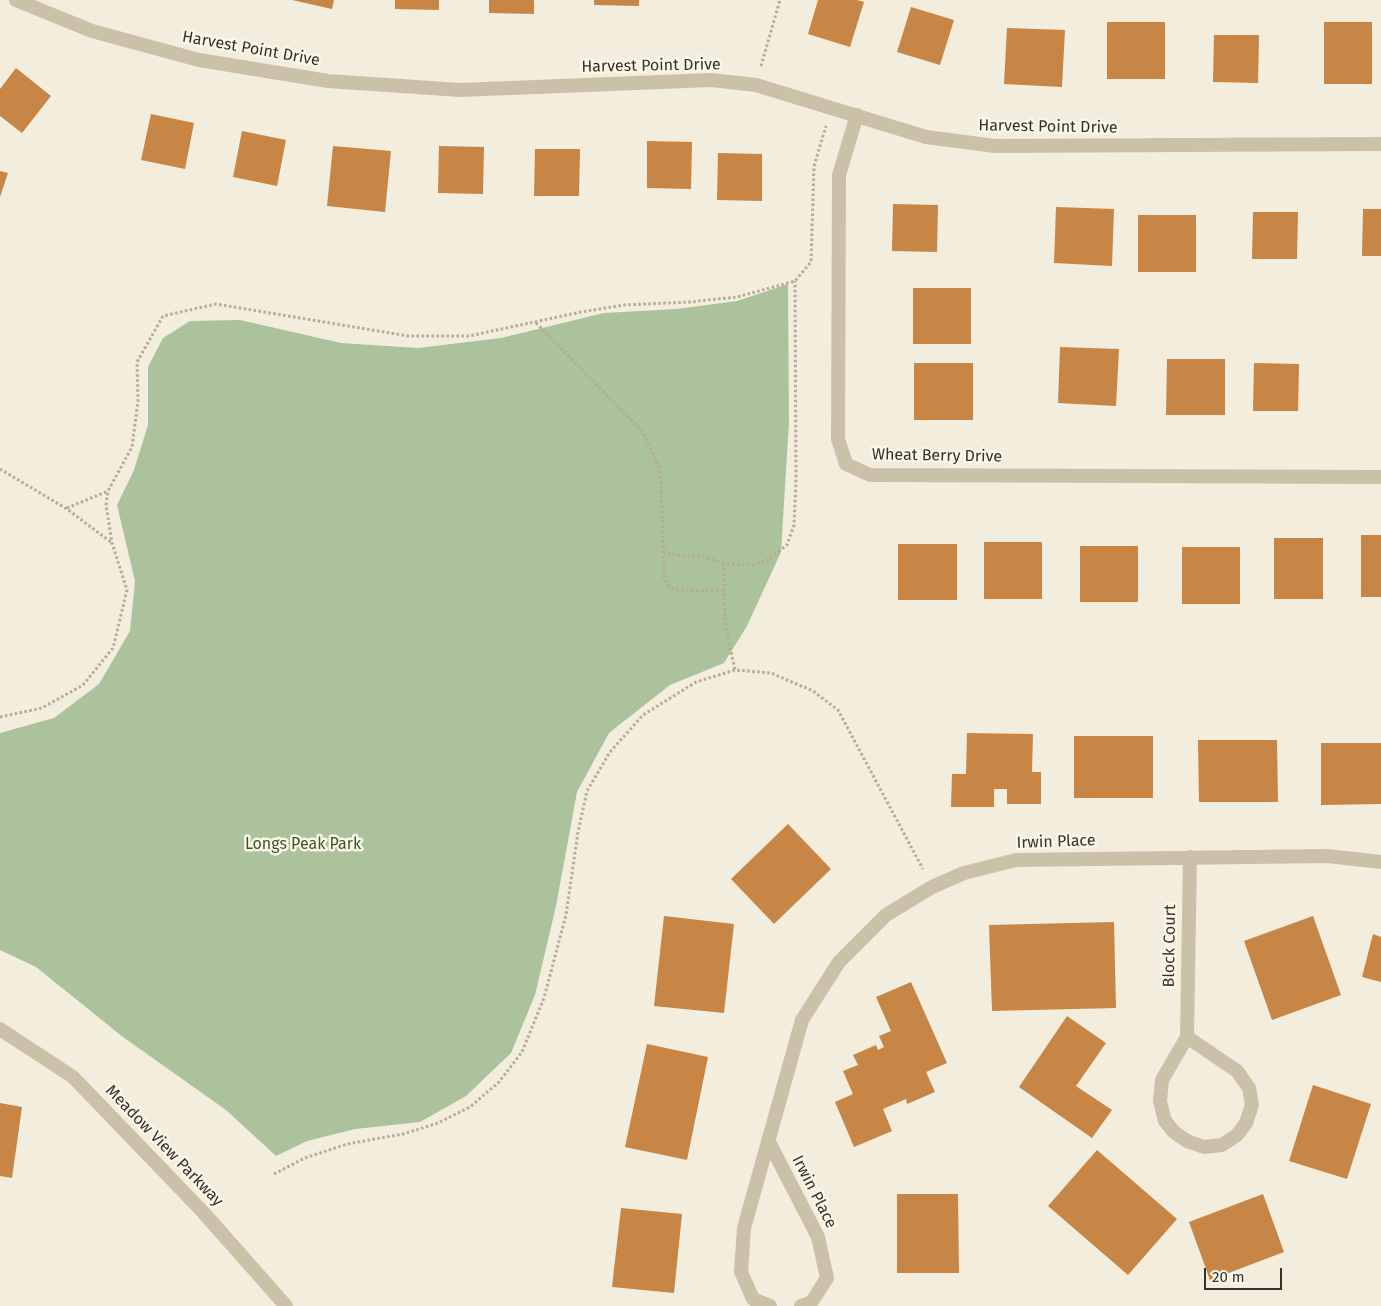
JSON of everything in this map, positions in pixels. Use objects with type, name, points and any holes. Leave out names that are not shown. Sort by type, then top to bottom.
[{"type":"street","name":"Harvest Point Drive","points":[[16,0],[92,31],[198,60],[328,81],[460,90],[712,80],[756,85],[926,137],[995,146],[1381,144]]},
{"type":"street","name":"Wheat Berry Drive","points":[[857,115],[839,175],[838,439],[846,464],[870,475],[1381,477]]},
{"type":"street","name":"Irwin Place","points":[[770,1306],[753,1299],[741,1272],[744,1228],[802,1020],[839,962],[886,915],[932,887],[964,873],[1016,860],[1328,856],[1381,862]]},
{"type":"street","name":"Block Court","points":[[1187,1037],[1238,1072],[1249,1088],[1252,1105],[1246,1123],[1237,1135],[1222,1145],[1204,1147],[1187,1141],[1174,1132],[1165,1122],[1160,1101],[1162,1080],[1187,1037],[1190,857]]},
{"type":"street","name":"Meadow View Parkway","points":[[0,1029],[73,1078],[203,1212],[286,1306]]},
{"type":"street","name":"Irwin Place","points":[[769,1142],[818,1237],[827,1278],[812,1303],[800,1306]]},
{"type":"path","points":[[756,85],[780,0]]},
{"type":"path","points":[[0,717],[42,708],[83,686],[113,648],[127,590],[112,543],[106,505],[108,491],[132,448],[138,402],[136,362],[163,316],[216,304],[408,336],[469,336],[624,305],[690,302],[737,297],[795,281],[812,262],[814,166],[831,108]]},
{"type":"path","points":[[663,552],[680,556],[704,556],[724,564],[754,565],[766,561],[787,546],[794,525],[796,482],[795,281]]},
{"type":"path","points":[[535,322],[644,432],[659,468],[664,577],[669,587],[678,590],[724,591]]},
{"type":"path","points":[[0,469],[67,509],[112,543]]},
{"type":"path","points":[[67,509],[108,491]]},
{"type":"path","points":[[724,564],[725,624],[735,670]]},
{"type":"path","points":[[274,1174],[305,1158],[347,1144],[403,1134],[438,1124],[470,1107],[499,1082],[522,1052],[544,998],[566,915],[578,832],[588,791],[610,752],[643,715],[696,682],[735,670],[771,673],[813,691],[838,710],[932,887]]},
{"type":"green space","name":"Longs Peak Park","points":[[788,284],[789,422],[781,552],[747,626],[724,663],[670,685],[609,733],[577,792],[556,906],[535,995],[511,1053],[466,1096],[420,1122],[355,1129],[307,1141],[276,1156],[226,1110],[123,1037],[36,967],[0,950],[0,733],[54,718],[99,684],[130,631],[135,581],[117,505],[134,470],[148,425],[148,367],[163,338],[190,321],[240,320],[341,343],[418,348],[501,338],[604,313],[677,309],[737,301]]},
{"type":"building","points":[[292,0],[334,0],[332,9]]},
{"type":"building","points":[[395,0],[439,0],[439,10],[395,9]]},
{"type":"building","points":[[489,0],[534,0],[534,14],[489,13]]},
{"type":"building","points":[[594,0],[639,0],[639,6],[594,5]]},
{"type":"building","points":[[818,0],[857,0],[864,2],[850,47],[808,34]]},
{"type":"building","points":[[911,7],[954,20],[940,65],[897,52]]},
{"type":"building","points":[[1107,22],[1165,22],[1165,79],[1107,79]]},
{"type":"building","points":[[1324,22],[1372,22],[1372,84],[1324,84]]},
{"type":"building","points":[[1007,28],[1065,30],[1062,87],[1004,84]]},
{"type":"building","points":[[1214,35],[1259,35],[1258,83],[1213,82]]},
{"type":"building","points":[[16,68],[51,96],[22,133],[0,116],[0,89]]},
{"type":"building","points":[[151,114],[194,123],[185,169],[141,160]]},
{"type":"building","points":[[242,131],[286,140],[277,186],[233,177]]},
{"type":"building","points":[[647,141],[692,142],[691,189],[647,188]]},
{"type":"building","points":[[333,146],[391,151],[385,212],[327,206]]},
{"type":"building","points":[[439,146],[484,147],[483,194],[438,193]]},
{"type":"building","points":[[535,149],[580,149],[579,196],[534,196]]},
{"type":"building","points":[[718,153],[762,154],[762,201],[717,200]]},
{"type":"building","points":[[0,171],[8,173],[0,197]]},
{"type":"building","points":[[893,204],[938,205],[937,252],[892,251]]},
{"type":"building","points":[[1056,207],[1114,209],[1112,266],[1054,263]]},
{"type":"building","points":[[1363,209],[1381,209],[1381,256],[1362,256]]},
{"type":"building","points":[[1253,212],[1298,212],[1297,259],[1252,259]]},
{"type":"building","points":[[1138,215],[1196,215],[1196,272],[1138,272]]},
{"type":"building","points":[[913,288],[971,288],[971,344],[913,344]]},
{"type":"building","points":[[1060,347],[1119,349],[1116,406],[1058,403]]},
{"type":"building","points":[[1167,359],[1225,359],[1225,415],[1166,415]]},
{"type":"building","points":[[914,363],[973,363],[973,420],[914,420]]},
{"type":"building","points":[[1254,363],[1299,364],[1298,411],[1253,411]]},
{"type":"building","points":[[1361,535],[1381,535],[1381,597],[1361,597]]},
{"type":"building","points":[[1274,538],[1323,538],[1323,599],[1274,599]]},
{"type":"building","points":[[984,542],[1042,542],[1042,599],[984,599]]},
{"type":"building","points":[[898,544],[957,544],[957,600],[898,600]]},
{"type":"building","points":[[1080,546],[1138,546],[1138,602],[1080,602]]},
{"type":"building","points":[[1182,547],[1240,547],[1240,604],[1182,604]]},
{"type":"building","points":[[967,733],[1033,734],[1032,772],[1041,772],[1041,804],[1007,804],[1007,789],[994,789],[994,807],[951,807],[952,774],[966,774]]},
{"type":"building","points":[[1074,736],[1153,736],[1153,798],[1074,798]]},
{"type":"building","points":[[1198,740],[1277,740],[1278,802],[1199,802]]},
{"type":"building","points":[[1321,743],[1381,743],[1381,804],[1321,805]]},
{"type":"building","points":[[788,824],[831,869],[774,924],[731,879]]},
{"type":"building","points":[[664,916],[734,924],[724,1013],[654,1006]]},
{"type":"building","points":[[1313,916],[1341,995],[1272,1020],[1244,941]]},
{"type":"building","points":[[1114,922],[1116,1008],[992,1011],[989,925]]},
{"type":"building","points":[[1373,934],[1381,937],[1381,982],[1362,977]]},
{"type":"building","points":[[911,982],[947,1063],[926,1072],[935,1092],[907,1104],[906,1099],[883,1109],[892,1131],[854,1147],[835,1102],[853,1094],[843,1071],[858,1065],[853,1055],[876,1045],[878,1050],[884,1047],[879,1036],[891,1031],[876,997]]},
{"type":"building","points":[[1067,1016],[1106,1043],[1076,1086],[1112,1110],[1092,1138],[1019,1087]]},
{"type":"building","points":[[647,1044],[708,1057],[687,1160],[625,1147]]},
{"type":"building","points":[[1313,1085],[1371,1104],[1347,1179],[1289,1161]]},
{"type":"building","points":[[0,1103],[22,1107],[12,1178],[0,1176]]},
{"type":"building","points":[[1097,1150],[1177,1219],[1128,1275],[1048,1206]]},
{"type":"building","points":[[897,1194],[958,1194],[959,1273],[897,1273]]},
{"type":"building","points":[[1263,1194],[1284,1252],[1210,1280],[1189,1222]]},
{"type":"building","points":[[621,1208],[682,1214],[674,1293],[612,1287]]}]
